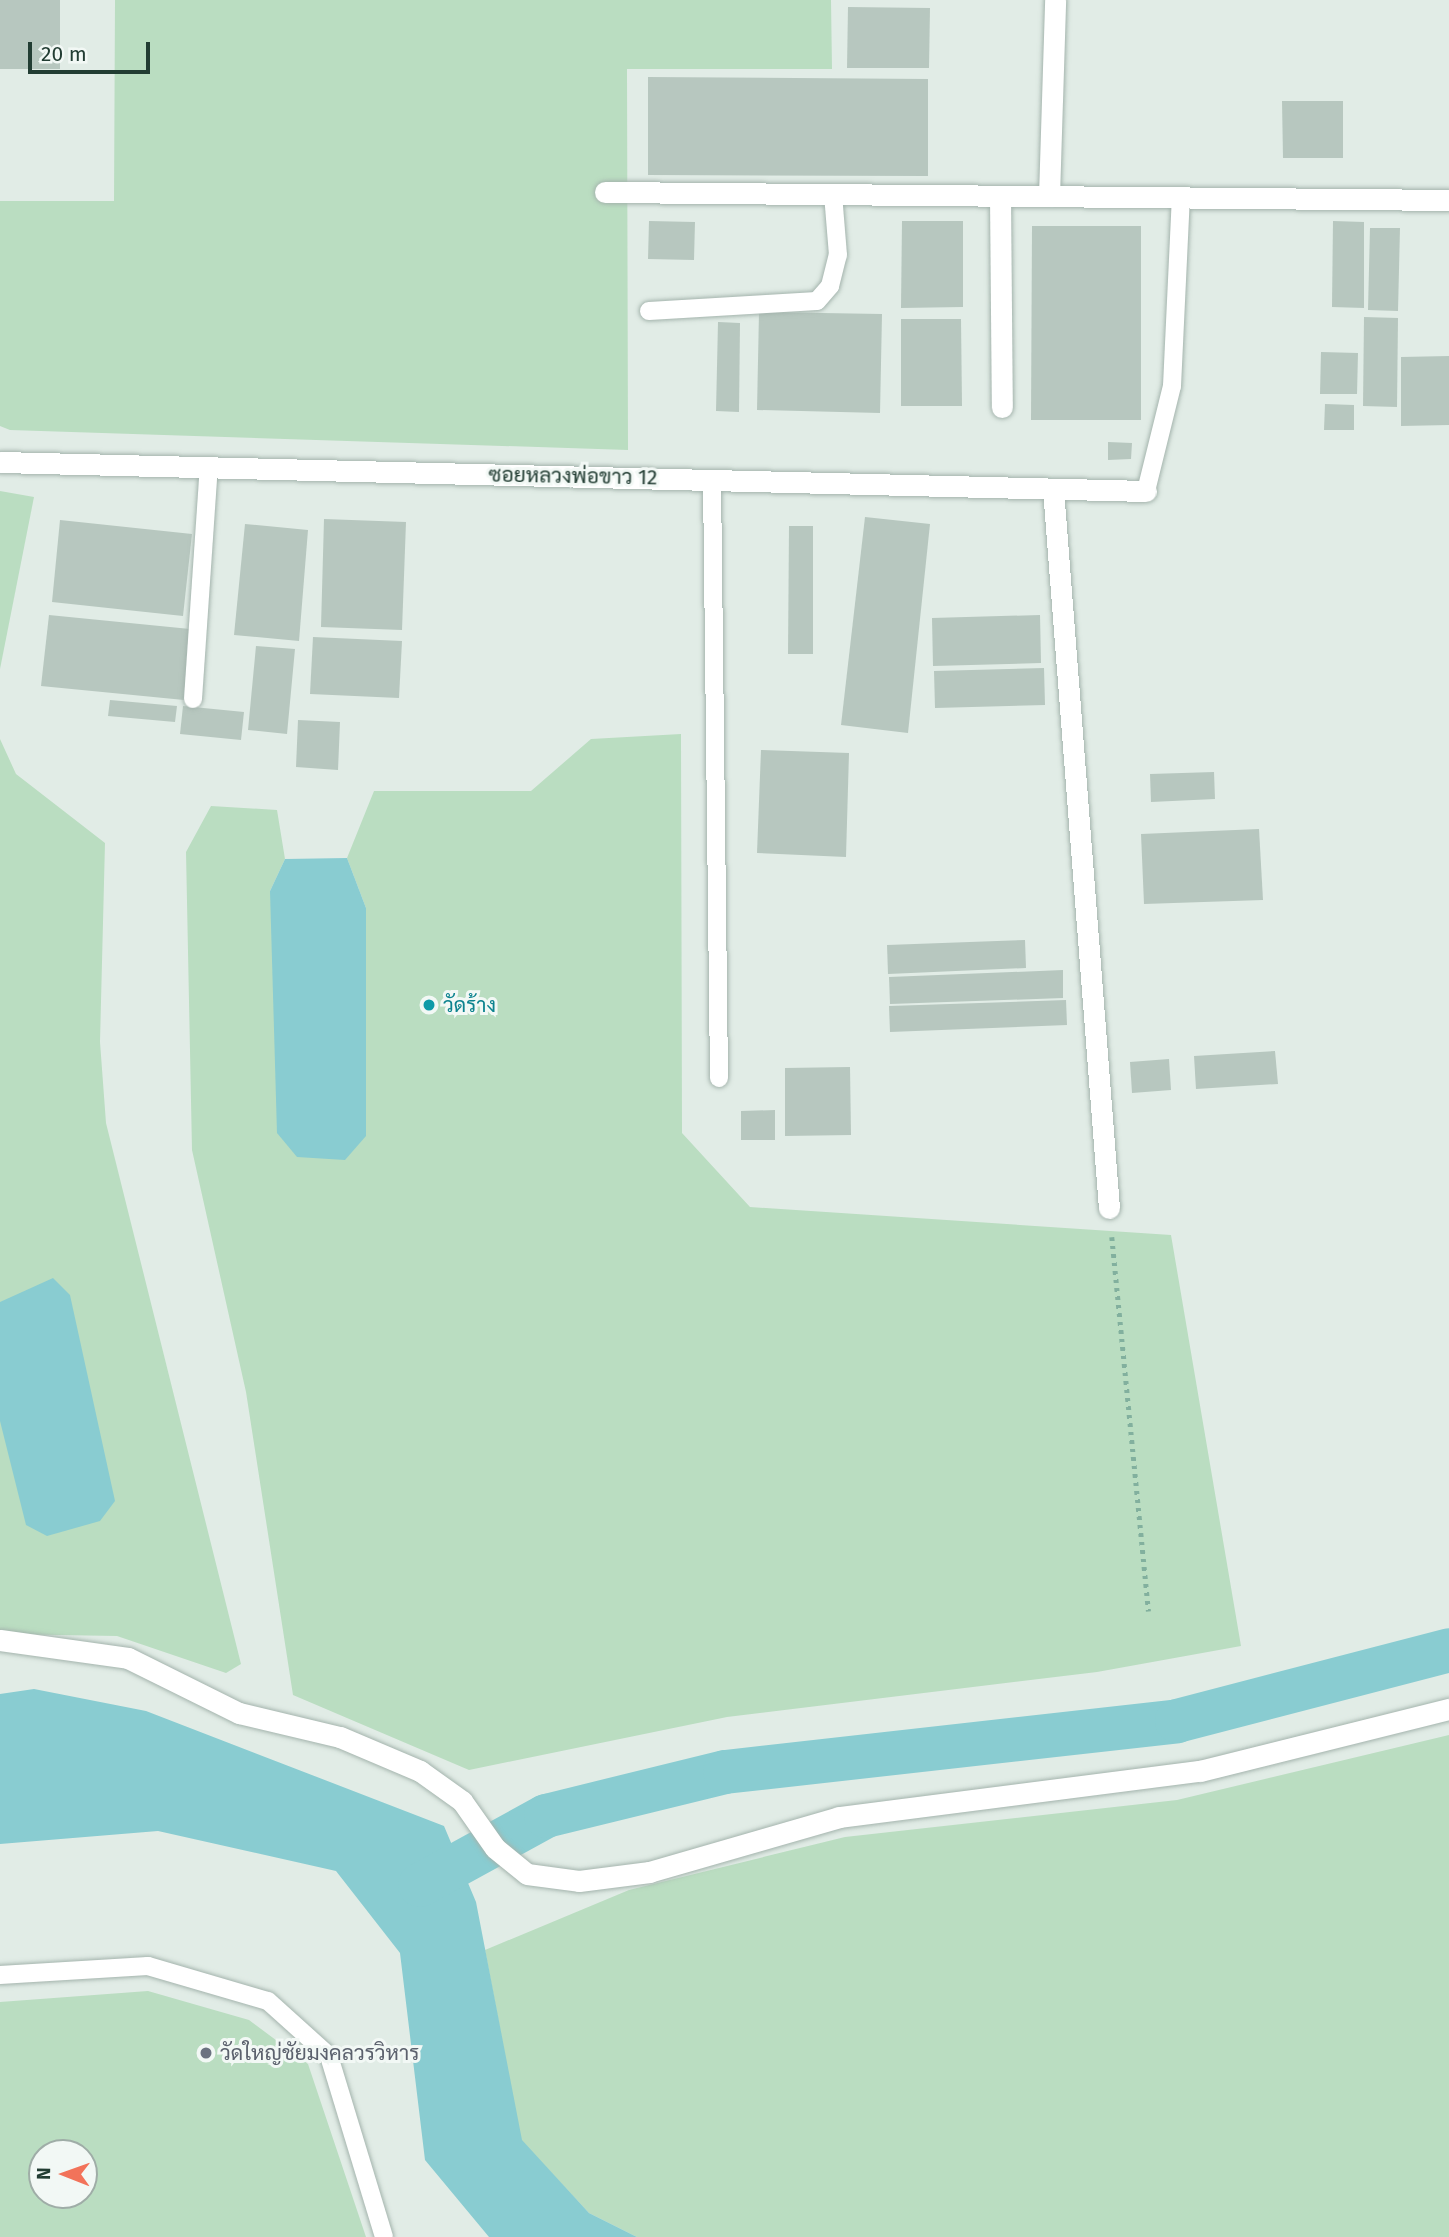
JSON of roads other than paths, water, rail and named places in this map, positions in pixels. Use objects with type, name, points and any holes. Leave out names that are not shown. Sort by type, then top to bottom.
[{"type":"street","points":[[1049,196],[1055,0]]},
{"type":"street","points":[[605,192],[1449,200]]},
{"type":"street","points":[[1000,196],[1002,407]]},
{"type":"street","name":"ซอยหลวงพ่อขาว 12","points":[[0,462],[1146,491]]},
{"type":"street","points":[[1053,489],[1109,1208]]},
{"type":"street","points":[[0,1640],[128,1658],[239,1713],[340,1737],[397,1761],[462,1801],[495,1849],[527,1874],[579,1881],[649,1872],[839,1817],[1200,1771],[1449,1709]]},
{"type":"lane","points":[[649,311],[817,301],[830,286],[838,256],[834,194]]},
{"type":"lane","points":[[1146,491],[1172,386],[1181,198]]},
{"type":"lane","points":[[193,699],[209,467]]},
{"type":"lane","points":[[712,479],[719,1078]]},
{"type":"lane","points":[[0,1975],[148,1966],[268,2001],[329,2056],[384,2237]]},
{"type":"water","points":[[347,858],[366,908],[366,1136],[345,1160],[297,1157],[277,1133],[270,891],[285,859]]},
{"type":"water","points":[[53,1278],[70,1295],[115,1501],[100,1521],[47,1536],[26,1525],[0,1421],[0,1302]]},
{"type":"water","points":[[34,1689],[146,1711],[444,1826],[476,1902],[522,2140],[589,2213],[637,2237],[489,2237],[425,2160],[400,1953],[336,1871],[158,1831],[0,1844],[0,1694]]},
{"type":"waterway","points":[[420,1885],[546,1816],[725,1772],[1177,1721],[1449,1650]]},
{"type":"place","name":"วัดร้าง","points":[[429,1005]]},
{"type":"place","name":"วัดใหญ่ชัยมงคลวรวิหาร","points":[[206,2053]]}]
